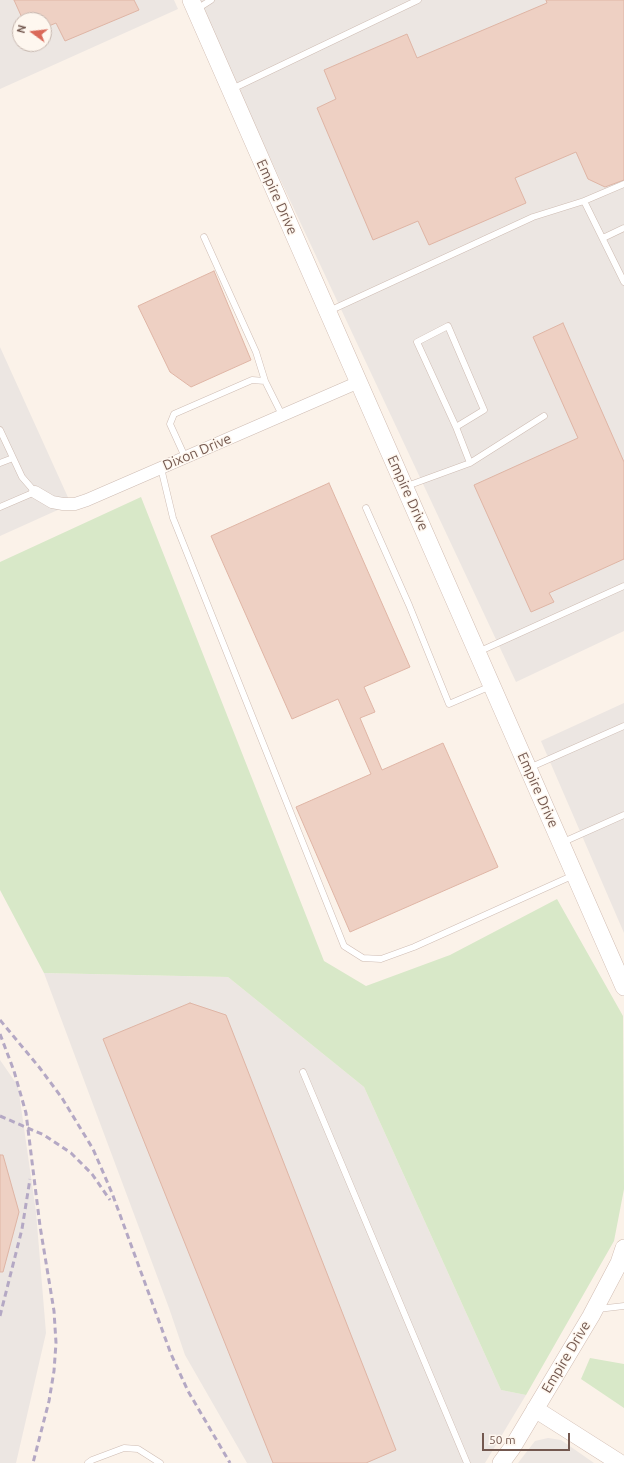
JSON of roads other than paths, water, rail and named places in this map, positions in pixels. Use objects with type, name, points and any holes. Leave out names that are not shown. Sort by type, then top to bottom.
[{"type":"street","name":"Empire Drive","points":[[194,5],[624,987]]},
{"type":"street","name":"Dixon Drive","points":[[35,492],[52,502],[74,504],[161,468],[358,382]]},
{"type":"street","name":"Empire Drive","points":[[501,1463],[536,1409],[594,1309],[619,1263],[624,1248]]},
{"type":"street","points":[[536,1409],[620,1463]]},
{"type":"lane","points":[[194,5],[210,0]]},
{"type":"lane","points":[[230,89],[418,0]]},
{"type":"lane","points":[[328,312],[533,217],[584,201],[624,184]]},
{"type":"lane","points":[[584,201],[624,282]]},
{"type":"lane","points":[[603,238],[624,228]]},
{"type":"lane","points":[[204,237],[256,352],[265,381],[282,415]]},
{"type":"lane","points":[[456,427],[484,410],[448,326],[417,342],[456,427],[470,463]]},
{"type":"lane","points":[[184,457],[170,424],[174,414],[252,380],[265,381]]},
{"type":"lane","points":[[405,487],[470,463],[544,416]]},
{"type":"lane","points":[[0,430],[22,477],[35,492],[0,507]]},
{"type":"lane","points":[[0,463],[13,458]]},
{"type":"lane","points":[[161,468],[173,518],[344,946],[362,958],[380,959],[414,947],[575,875]]},
{"type":"lane","points":[[366,508],[409,605],[449,704],[493,686]]},
{"type":"lane","points":[[478,652],[624,586]]},
{"type":"lane","points":[[529,768],[624,726]]},
{"type":"lane","points":[[561,843],[624,815]]},
{"type":"lane","points":[[302,1072],[467,1463]]},
{"type":"lane","points":[[594,1309],[624,1306]]},
{"type":"lane","points":[[88,1463],[92,1460],[124,1448],[138,1448],[160,1463]]},
{"type":"railway","points":[[0,1020],[39,1067],[62,1098],[93,1149],[112,1193],[171,1354],[188,1391],[230,1463]]},
{"type":"railway","points":[[0,1034],[14,1071],[26,1113],[40,1226],[54,1311],[56,1343],[54,1371],[49,1401],[33,1463]]},
{"type":"railway","points":[[0,1116],[44,1135],[71,1153],[92,1174],[110,1200]]},
{"type":"railway","points":[[0,1316],[22,1229],[30,1179]]}]
